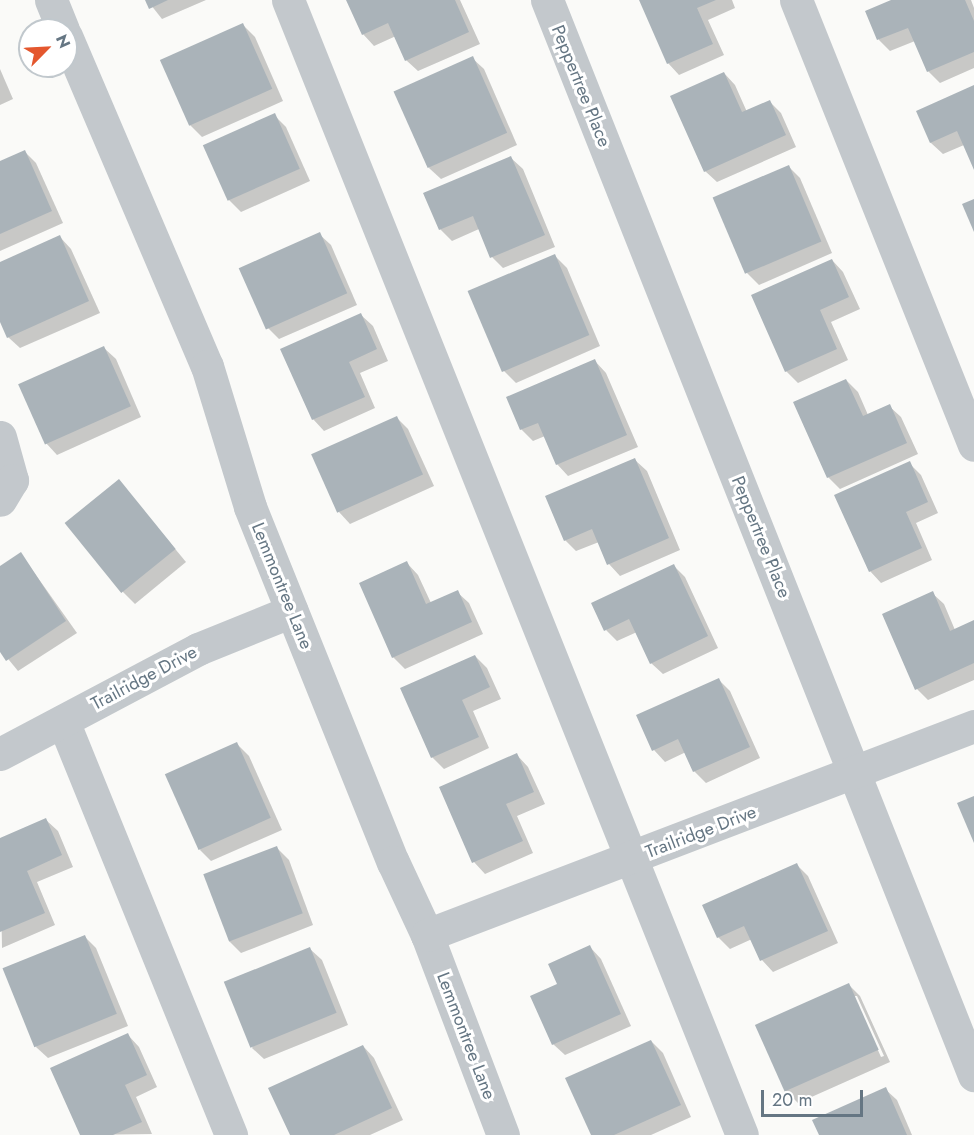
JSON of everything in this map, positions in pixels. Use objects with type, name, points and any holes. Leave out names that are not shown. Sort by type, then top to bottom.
[{"type":"street","points":[[51,0],[58,18]]},
{"type":"street","points":[[288,0],[742,1135]]},
{"type":"street","name":"Peppertree Place","points":[[547,0],[855,772],[887,864],[974,1075]]},
{"type":"street","points":[[796,0],[974,445]]},
{"type":"street","name":"Lemmontree Lane","points":[[78,64],[207,366],[250,507],[393,862],[427,935],[503,1135]]},
{"type":"street","points":[[0,437],[12,480],[0,500]]},
{"type":"street","name":"Trailridge Drive","points":[[0,754],[198,649],[292,611]]},
{"type":"street","points":[[63,721],[231,1135]]},
{"type":"street","name":"Trailridge Drive","points":[[427,935],[631,859],[974,726]]},
{"type":"building","points":[[145,0],[168,0],[149,9]]},
{"type":"building","points":[[346,0],[455,0],[469,32],[405,61],[388,23],[362,35]]},
{"type":"building","points":[[639,0],[716,0],[697,8],[713,44],[667,64]]},
{"type":"building","points":[[891,0],[965,0],[974,21],[974,52],[927,72],[908,28],[877,40],[865,11]]},
{"type":"building","points":[[243,23],[272,89],[189,126],[160,60]]},
{"type":"building","points":[[473,56],[507,133],[428,168],[394,91]]},
{"type":"building","points":[[724,72],[742,112],[770,100],[786,135],[704,172],[670,96]]},
{"type":"building","points":[[974,85],[974,170],[957,131],[930,143],[916,111]]},
{"type":"building","points":[[275,113],[300,169],[228,201],[203,145]]},
{"type":"building","points":[[25,150],[52,211],[0,234],[0,161]]},
{"type":"building","points":[[511,156],[545,235],[490,258],[473,216],[439,230],[423,193]]},
{"type":"building","points":[[789,165],[821,241],[745,274],[713,197]]},
{"type":"building","points":[[974,199],[974,232],[962,204]]},
{"type":"building","points":[[320,232],[347,293],[266,329],[239,268]]},
{"type":"building","points":[[60,235],[89,301],[7,338],[0,322],[0,262]]},
{"type":"building","points":[[555,254],[589,335],[502,372],[468,291]]},
{"type":"building","points":[[832,259],[849,297],[820,310],[837,349],[785,372],[751,295]]},
{"type":"building","points":[[361,313],[377,349],[349,362],[365,397],[312,420],[280,349]]},
{"type":"building","points":[[104,346],[131,406],[45,445],[18,384]]},
{"type":"building","points":[[595,359],[627,435],[556,465],[538,423],[520,430],[506,397]]},
{"type":"building","points":[[846,379],[863,416],[890,404],[907,443],[827,478],[793,402]]},
{"type":"building","points":[[397,416],[423,474],[337,513],[311,454]]},
{"type":"building","points":[[635,458],[669,538],[607,565],[592,529],[564,541],[545,496]]},
{"type":"building","points":[[910,461],[928,502],[906,512],[922,548],[869,572],[834,495]]},
{"type":"building","points":[[119,479],[176,549],[121,593],[65,523]]},
{"type":"building","points":[[21,552],[66,621],[6,661],[0,652],[0,566]]},
{"type":"building","points":[[407,561],[426,604],[458,590],[472,622],[392,658],[359,583]]},
{"type":"building","points":[[674,564],[708,636],[650,664],[629,619],[604,631],[591,603]]},
{"type":"building","points":[[933,591],[950,631],[974,620],[974,663],[915,690],[882,614]]},
{"type":"building","points":[[475,655],[490,687],[462,700],[479,737],[431,758],[400,688]]},
{"type":"building","points":[[719,678],[750,747],[693,772],[678,739],[652,751],[636,715]]},
{"type":"building","points":[[237,742],[271,818],[199,850],[165,774]]},
{"type":"building","points":[[517,753],[534,792],[506,804],[523,841],[472,863],[439,787]]},
{"type":"building","points":[[974,796],[974,843],[957,803]]},
{"type":"building","points":[[46,818],[62,855],[27,871],[45,913],[0,932],[0,838]]},
{"type":"building","points":[[277,846],[303,913],[229,942],[203,874]]},
{"type":"building","points":[[797,863],[828,931],[760,961],[744,926],[717,938],[702,905]]},
{"type":"building","points":[[85,935],[117,1014],[34,1047],[2,968]]},
{"type":"building","points":[[590,945],[621,1014],[552,1045],[530,996],[557,984],[548,964]]},
{"type":"building","points":[[310,947],[337,1013],[250,1048],[224,982]]},
{"type":"building","points":[[849,983],[879,1050],[785,1092],[755,1025]]},
{"type":"building","points":[[128,1033],[147,1075],[125,1085],[142,1122],[113,1135],[80,1135],[50,1068]]},
{"type":"building","points":[[651,1040],[681,1105],[614,1135],[591,1135],[565,1078]]},
{"type":"building","points":[[363,1045],[392,1108],[334,1135],[290,1135],[268,1088]]},
{"type":"building","points":[[886,1087],[907,1135],[819,1135],[812,1120]]}]
